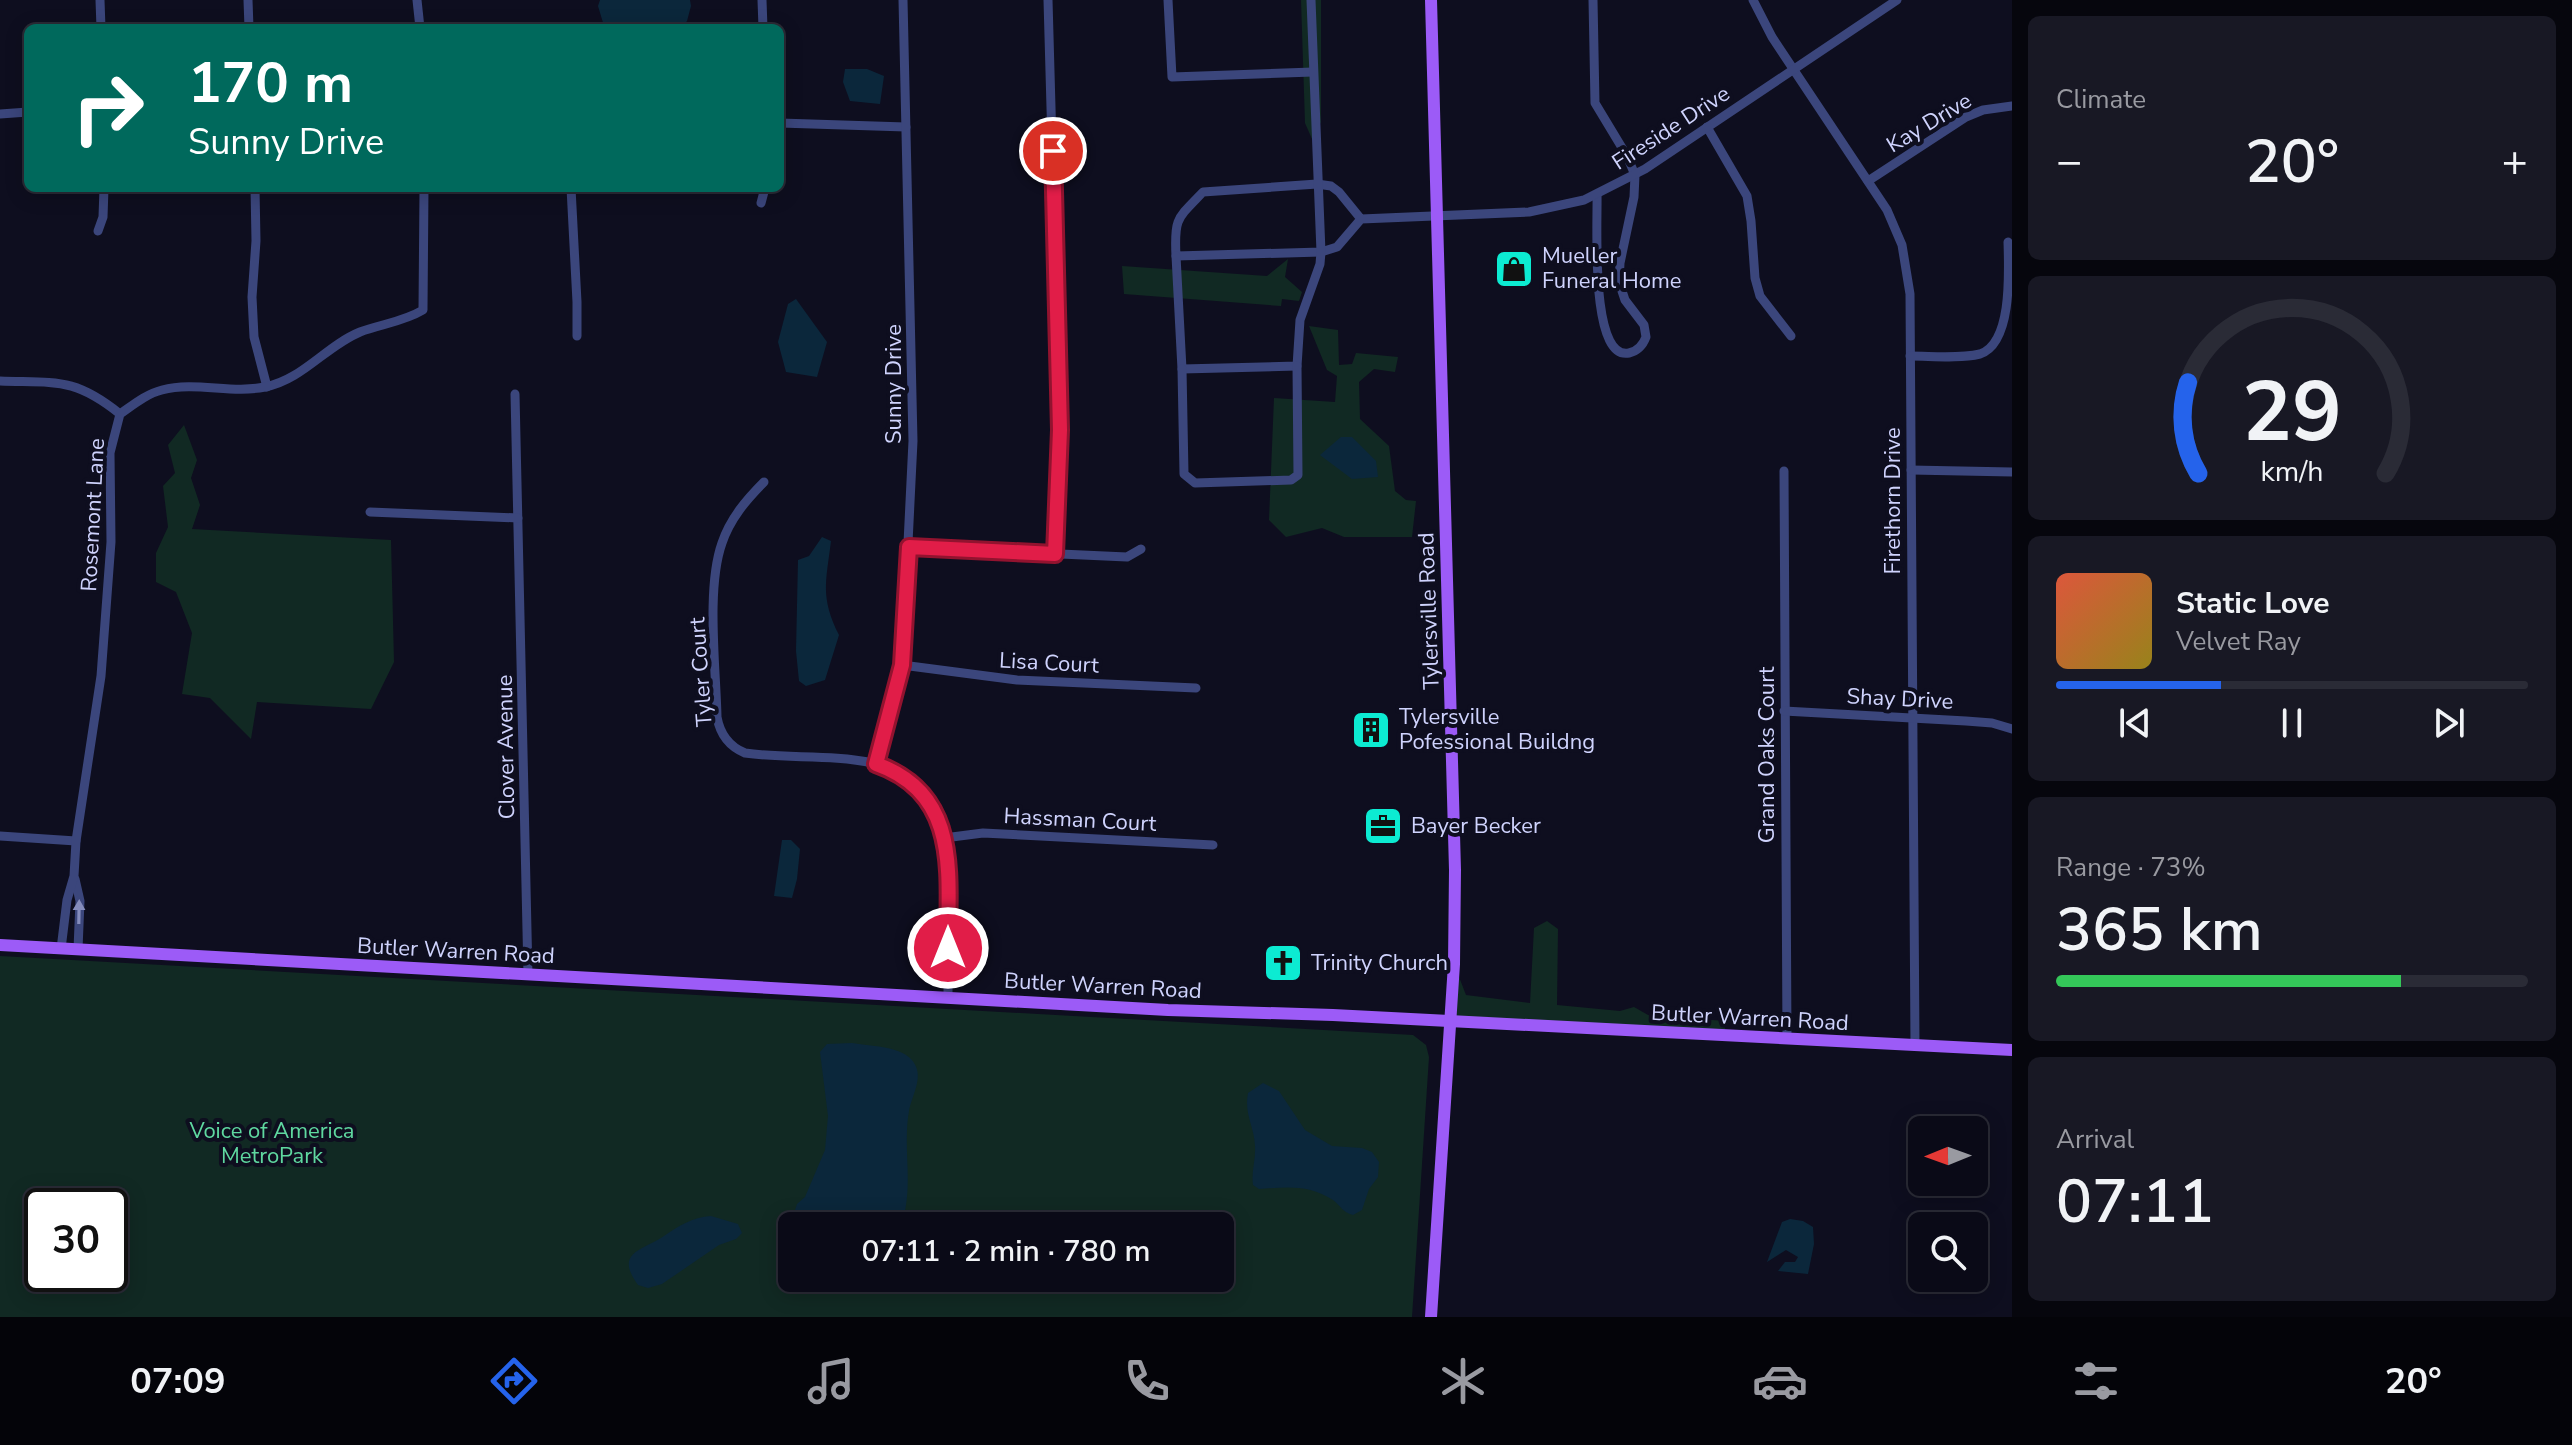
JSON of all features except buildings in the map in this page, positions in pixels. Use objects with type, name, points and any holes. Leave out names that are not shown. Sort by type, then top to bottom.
[{"type":"main road","name":"Tylersville Road","points":[[1431,0],[1455,815],[1455,927],[1431,1317]]},
{"type":"main road","name":"Butler Warren Road","points":[[0,945],[948,997],[2012,1050]]},
{"type":"street","points":[[100,0],[101,24]]},
{"type":"street","points":[[248,0],[249,24]]},
{"type":"street","points":[[417,0],[420,24]]},
{"type":"street","points":[[762,0],[763,24]]},
{"type":"street","name":"Sunny Drive","points":[[876,764],[902,665],[909,547],[914,395],[903,0]]},
{"type":"street","points":[[1048,0],[1060,430],[1055,554]]},
{"type":"street","points":[[1168,0],[1172,77],[1313,72]]},
{"type":"street","points":[[1176,256],[1321,252],[1337,247],[1361,219],[1339,192],[1331,186],[1317,184],[1203,192],[1182,214],[1174,229],[1184,474],[1195,483],[1291,480],[1298,475],[1297,366],[1300,320],[1320,264],[1321,252],[1317,184],[1311,0]]},
{"type":"street","name":"Firethorn Drive","points":[[1753,0],[1762,20],[1895,227],[1907,263],[1915,1046]]},
{"type":"street","name":"Fireside Drive","points":[[1361,219],[1529,212],[1554,208],[1597,194],[1635,175],[1897,0]]},
{"type":"street","points":[[1596,1],[1595,103],[1635,175],[1619,282],[1625,300],[1644,325],[1646,337],[1640,347],[1628,353],[1612,347],[1602,324],[1597,194]]},
{"type":"street","name":"Kay Drive","points":[[1868,181],[1966,117],[1983,110],[2012,106]]},
{"type":"street","points":[[0,114],[24,112]]},
{"type":"street","points":[[784,123],[906,127]]},
{"type":"street","points":[[1707,127],[1747,196],[1755,278],[1760,296],[1791,336]]},
{"type":"street","points":[[98,231],[103,217],[104,192]]},
{"type":"street","points":[[255,192],[254,337],[267,387]]},
{"type":"street","name":"Rosemont Lane","points":[[61,949],[101,676],[111,542],[110,453],[120,414],[144,397],[162,390],[182,387],[234,391],[267,387],[292,378],[331,348],[358,333],[410,318],[423,310],[424,192]]},
{"type":"street","points":[[571,192],[577,336]]},
{"type":"street","points":[[761,203],[764,192]]},
{"type":"street","points":[[1910,356],[1978,354],[2000,342],[2007,331],[2010,312],[2008,242]]},
{"type":"street","points":[[1182,369],[1297,366]]},
{"type":"street","points":[[0,381],[68,384],[96,395],[120,414]]},
{"type":"street","name":"Clover Avenue","points":[[515,394],[528,975]]},
{"type":"street","points":[[1911,470],[2012,472]]},
{"type":"street","name":"Grand Oaks Court","points":[[1784,471],[1787,1039]]},
{"type":"street","name":"Tyler Court","points":[[764,482],[736,515],[717,561],[714,598],[717,717],[720,729],[729,744],[745,753],[876,764],[900,774],[920,790],[935,811],[944,838],[948,898],[948,997]]},
{"type":"street","points":[[370,512],[518,518]]},
{"type":"street","points":[[909,547],[1127,557],[1141,549]]},
{"type":"street","name":"Lisa Court","points":[[902,665],[979,677],[1196,688]]},
{"type":"street","name":"Shay Drive","points":[[1784,711],[1992,723],[2012,729]]},
{"type":"street","name":"Hassman Court","points":[[944,838],[983,833],[1213,845]]},
{"type":"street","points":[[0,836],[76,841]]},
{"type":"street","name":"Rosemont Lane","points":[[74,876],[80,901],[78,949]]},
{"type":"green space","points":[[1301,0],[1321,0],[1321,122],[1312,139],[1305,123]]},
{"type":"green space","points":[[1288,259],[1285,277],[1302,292],[1299,301],[1282,299],[1281,306],[1124,294],[1122,266],[1267,276]]},
{"type":"green space","points":[[1309,326],[1338,330],[1339,365],[1352,364],[1356,353],[1398,357],[1395,372],[1374,369],[1359,382],[1360,419],[1389,446],[1395,491],[1406,500],[1416,501],[1412,537],[1344,537],[1322,528],[1286,537],[1269,520],[1274,398],[1335,402],[1337,376],[1327,370]]},
{"type":"green space","points":[[184,425],[197,460],[191,478],[200,505],[192,529],[391,540],[394,662],[371,709],[257,702],[251,739],[210,698],[182,694],[192,633],[176,592],[156,582],[156,553],[168,527],[163,486],[175,473],[168,445]]},
{"type":"green space","points":[[1547,921],[1558,929],[1557,1005],[1620,1011],[1634,1007],[1648,1015],[1725,1021],[1725,1037],[1450,1022],[1454,964],[1466,995],[1530,1003],[1534,928]]},
{"type":"green space","name":"Voice of America MetroPark","points":[[0,956],[1413,1035],[1426,1045],[1429,1057],[1412,1317],[0,1317]]},
{"type":"water","points":[[600,0],[690,0],[691,6],[684,24],[603,24],[598,6]]},
{"type":"water","points":[[845,69],[867,69],[884,76],[880,104],[850,101],[843,82]]},
{"type":"water","points":[[796,299],[827,342],[817,377],[786,372],[778,342],[788,304]]},
{"type":"water","points":[[1341,437],[1352,437],[1376,461],[1378,477],[1352,479],[1320,455]]},
{"type":"water","points":[[822,537],[831,541],[827,599],[839,635],[825,680],[806,686],[799,681],[796,651],[798,560],[809,556]]},
{"type":"water","points":[[782,840],[791,840],[800,849],[792,898],[774,896]]},
{"type":"water","points":[[827,1044],[883,1047],[899,1051],[915,1065],[918,1078],[907,1124],[908,1186],[903,1212],[794,1212],[797,1204],[805,1197],[825,1150],[828,1116],[820,1052]]},
{"type":"water","points":[[1263,1083],[1279,1091],[1305,1130],[1332,1146],[1362,1148],[1372,1152],[1379,1162],[1378,1177],[1369,1189],[1362,1210],[1349,1214],[1333,1200],[1315,1191],[1288,1187],[1259,1189],[1253,1185],[1255,1146],[1247,1101],[1248,1093]]},
{"type":"water","points":[[711,1216],[738,1224],[742,1233],[662,1284],[648,1288],[638,1285],[629,1266],[634,1254],[686,1223]]},
{"type":"water","points":[[1790,1219],[1813,1227],[1814,1244],[1808,1274],[1778,1271],[1785,1262],[1795,1262],[1798,1257],[1786,1250],[1767,1262],[1782,1222]]},
{"type":"place","name":"Mueller Funeral Home","points":[[1514,269]]},
{"type":"place","name":"Tylersville Pofessional Buildng","points":[[1371,730]]},
{"type":"place","name":"Bayer Becker","points":[[1383,826]]},
{"type":"place","name":"Trinity Church","points":[[1283,963]]},
{"type":"route","points":[[948,948],[946,847],[940,822],[920,790],[900,774],[876,764],[902,665],[909,547],[1055,554],[1060,430],[1053,151]]}]
